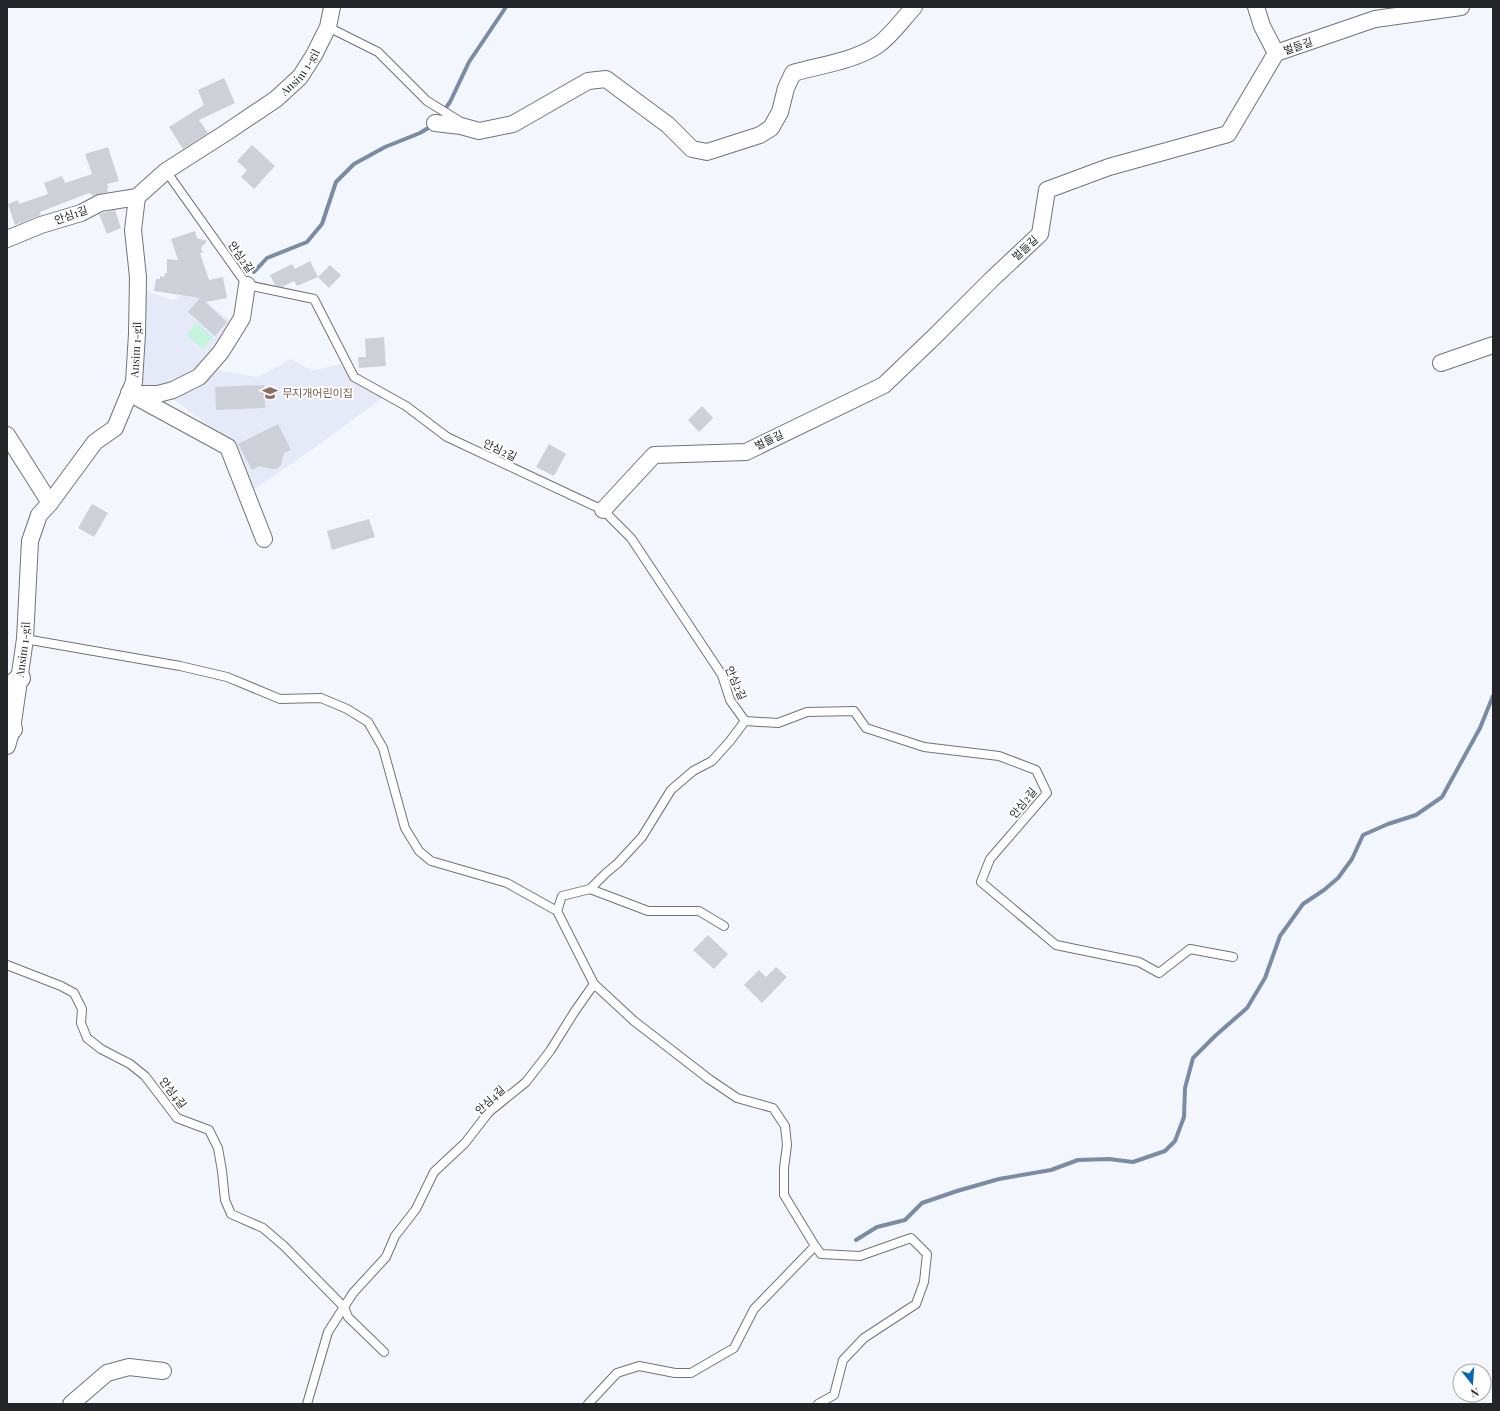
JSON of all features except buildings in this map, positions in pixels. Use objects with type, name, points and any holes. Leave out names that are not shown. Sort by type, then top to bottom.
[{"type":"street","name":"Ansim 1-gil","points":[[9,734],[13,684],[25,639],[30,541],[39,515],[50,503],[95,442],[115,428],[134,382],[138,334],[138,277],[133,230],[137,197],[166,170],[276,100],[300,77],[314,55],[328,27],[332,7]]},
{"type":"street","points":[[436,123],[461,126],[479,131],[513,124],[588,81],[606,79],[668,125],[692,149],[707,152],[760,135],[771,128],[780,112],[786,88],[793,73],[854,56],[877,45],[890,35],[914,7]]},
{"type":"street","points":[[1256,7],[1262,26],[1276,53]]},
{"type":"street","name":"벌들길","points":[[603,510],[654,455],[746,452],[884,385],[1040,234],[1046,190],[1109,167],[1228,134],[1276,53],[1375,19],[1462,7]]},
{"type":"street","name":"안심1길","points":[[7,239],[41,225],[81,213],[100,203],[137,197]]},
{"type":"street","points":[[129,394],[158,394],[173,390],[199,377],[221,352],[242,318],[247,285]]},
{"type":"street","points":[[1442,363],[1493,345]]},
{"type":"street","points":[[129,394],[228,447],[264,540]]},
{"type":"street","points":[[7,434],[50,503]]},
{"type":"street","points":[[71,1404],[107,1373],[129,1368],[163,1371]]},
{"type":"lane","points":[[328,27],[378,52],[427,101],[461,122]]},
{"type":"lane","name":"안심2길","points":[[166,170],[247,285],[314,298],[354,377],[406,406],[447,437],[603,510],[631,538],[722,674],[730,700],[745,721],[778,724],[807,712],[854,711],[866,728],[924,747],[998,756],[1036,770],[1047,793],[990,859],[981,882],[1056,945],[1139,962],[1158,973],[1190,949],[1234,957]]},
{"type":"lane","points":[[25,639],[180,666],[227,677],[280,699],[321,698],[368,722],[383,748],[405,828],[419,851],[431,861],[508,883],[557,911],[594,984],[634,1021],[709,1079],[738,1098],[773,1108],[785,1126],[787,1145],[784,1168],[784,1195],[821,1254],[860,1256],[912,1238],[927,1254],[924,1282],[916,1304],[864,1338],[843,1360],[834,1395],[818,1404]]},
{"type":"lane","points":[[557,911],[562,896],[590,889],[618,863],[642,837],[671,790],[693,771],[712,761],[745,721]]},
{"type":"lane","points":[[590,889],[648,911],[699,911],[724,926]]},
{"type":"lane","name":"안심4길","points":[[7,965],[61,986],[74,993],[82,1010],[81,1023],[87,1038],[101,1048],[130,1064],[145,1076],[177,1118],[209,1130],[218,1148],[225,1200],[231,1214],[263,1228],[284,1246],[344,1307]]},
{"type":"lane","name":"안심4길","points":[[307,1404],[328,1332],[354,1293],[386,1257],[395,1236],[416,1209],[434,1172],[465,1143],[489,1112],[526,1082],[550,1052],[575,1011],[594,984]]},
{"type":"lane","points":[[588,1404],[617,1373],[639,1366],[675,1373],[691,1373],[734,1348],[754,1309],[815,1246]]},
{"type":"lane","points":[[344,1307],[348,1317],[384,1352]]},
{"type":"shaded area","name":"무지개어린이집","points":[[192,290],[229,320],[222,342],[205,368],[258,377],[291,359],[312,371],[340,364],[357,384],[384,397],[310,451],[264,483],[249,491],[226,440],[170,397],[140,389],[145,342],[146,291],[173,300]]},
{"type":"green space","points":[[196,323],[213,337],[203,349],[186,335]]},
{"type":"waterway","points":[[437,120],[450,102],[469,62],[506,7]]},
{"type":"waterway","points":[[254,272],[267,258],[307,242],[322,224],[336,182],[354,164],[385,147],[420,133],[433,125]]},
{"type":"waterway","points":[[856,1240],[877,1227],[905,1220],[922,1203],[957,1191],[999,1179],[1051,1170],[1078,1160],[1109,1159],[1133,1162],[1165,1151],[1175,1141],[1184,1117],[1185,1088],[1193,1058],[1247,1008],[1265,978],[1280,936],[1303,904],[1324,890],[1338,878],[1352,859],[1363,835],[1388,824],[1416,815],[1442,797],[1480,728],[1493,696]]},
{"type":"place","name":"무지개어린이집","points":[[270,393]]}]
